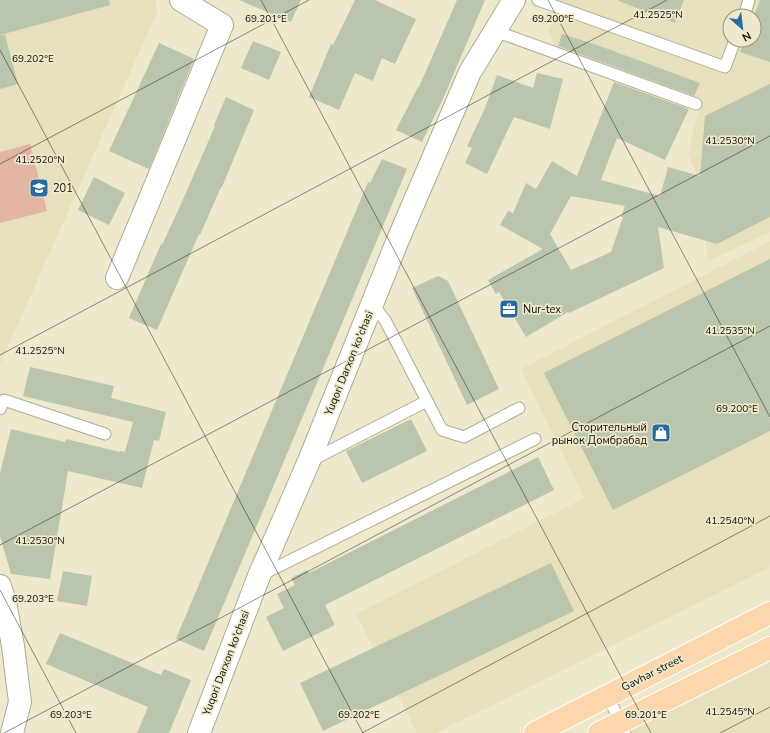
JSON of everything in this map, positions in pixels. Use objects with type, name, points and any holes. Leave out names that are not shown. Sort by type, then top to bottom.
[{"type":"main road","name":"Gavhar street","points":[[535,733],[562,727],[608,696],[770,613]]},
{"type":"main road","points":[[599,733],[622,728],[770,648]]},
{"type":"street","points":[[117,278],[222,25],[181,0]]},
{"type":"street","name":"Yuqori Darxon ko'chasi","points":[[199,733],[259,576],[309,461],[372,304],[470,72],[514,0]]},
{"type":"street","points":[[0,586],[5,602],[14,646],[20,702],[12,733]]},
{"type":"lane","points":[[538,0],[725,67],[732,48]]},
{"type":"lane","points":[[495,31],[696,104]]},
{"type":"lane","points":[[372,304],[386,320],[442,430],[464,437],[519,408]]},
{"type":"lane","points":[[0,409],[4,400],[105,434]]},
{"type":"lane","points":[[309,461],[427,401]]},
{"type":"lane","points":[[259,576],[535,439]]},
{"type":"lane","points":[[608,696],[622,728]]},
{"type":"shaded area","name":"201","points":[[0,0],[155,0],[157,12],[0,364]]},
{"type":"shaded area","points":[[560,0],[770,0],[770,232],[708,261],[700,200],[708,196],[688,155],[700,103],[556,50],[549,31]]},
{"type":"shaded area","points":[[30,144],[47,211],[0,223],[0,152]]},
{"type":"shaded area","name":"Сторительный рынок Домбрабад","points":[[770,241],[770,567],[436,733],[417,733],[356,614],[584,498],[521,369]]},
{"type":"shaded area","points":[[770,648],[770,733],[599,733]]},
{"type":"building","points":[[0,0],[109,0],[110,5],[0,35]]},
{"type":"building","points":[[239,0],[301,0],[291,22]]},
{"type":"building","points":[[355,0],[375,0],[416,19],[395,64],[382,58],[373,81],[355,73],[339,110],[309,97],[331,44],[333,45]]},
{"type":"building","points":[[457,0],[485,0],[443,99],[422,142],[396,130],[419,87]]},
{"type":"building","points":[[619,0],[684,0],[675,23]]},
{"type":"building","points":[[760,0],[770,0],[770,62],[740,52],[742,48],[762,48],[762,8],[757,8]]},
{"type":"building","points":[[562,34],[597,45],[700,83],[694,96],[558,46]]},
{"type":"building","points":[[0,35],[5,35],[18,84],[0,89]]},
{"type":"building","points":[[253,41],[281,52],[269,80],[241,68]]},
{"type":"building","points":[[159,43],[194,59],[149,169],[109,151]]},
{"type":"building","points":[[537,73],[563,79],[550,129],[514,117],[487,174],[465,163],[472,148],[467,146],[485,108],[497,75],[533,88]]},
{"type":"building","points":[[614,82],[689,109],[665,160],[617,138],[601,180],[660,196],[668,167],[700,176],[705,116],[770,84],[770,217],[717,244],[658,227],[664,268],[569,313],[568,312],[526,337],[499,292],[496,294],[488,280],[543,249],[500,225],[508,211],[513,213],[526,183],[536,189],[552,161],[577,176]],"holes":[[[571,196],[625,206],[621,217],[623,217],[611,252],[571,270],[550,234]]]},
{"type":"building","points":[[226,97],[254,110],[222,187],[200,235],[199,234],[157,330],[129,318],[161,244],[162,245],[185,195]]},
{"type":"building","points":[[382,159],[407,169],[204,651],[176,639],[368,182],[370,183]]},
{"type":"building","points":[[94,177],[125,193],[109,225],[78,210]]},
{"type":"building","points":[[770,259],[770,431],[613,510],[544,373]]},
{"type":"building","points":[[438,276],[448,281],[499,389],[467,405],[412,288]]},
{"type":"building","points":[[30,367],[114,386],[111,398],[166,412],[159,441],[154,440],[142,488],[68,471],[50,579],[11,574],[0,536],[0,473],[11,429],[65,442],[66,439],[125,452],[133,422],[23,396]]},
{"type":"building","points":[[411,419],[427,451],[362,483],[346,451]]},
{"type":"building","points":[[538,457],[554,490],[325,605],[335,625],[283,651],[266,617],[284,608],[277,594],[295,585],[291,578],[307,570],[309,573]]},
{"type":"building","points":[[551,563],[574,611],[323,731],[300,683]]},
{"type":"building","points":[[63,571],[92,576],[87,606],[57,601]]},
{"type":"building","points":[[60,633],[161,675],[164,669],[191,680],[169,733],[137,733],[148,707],[46,664]]},
{"type":"place","name":"201","points":[[39,188]]},
{"type":"place","name":"Nur-tex","points":[[509,309]]},
{"type":"place","name":"Сторительный рынок Домбрабад","points":[[661,433]]}]
